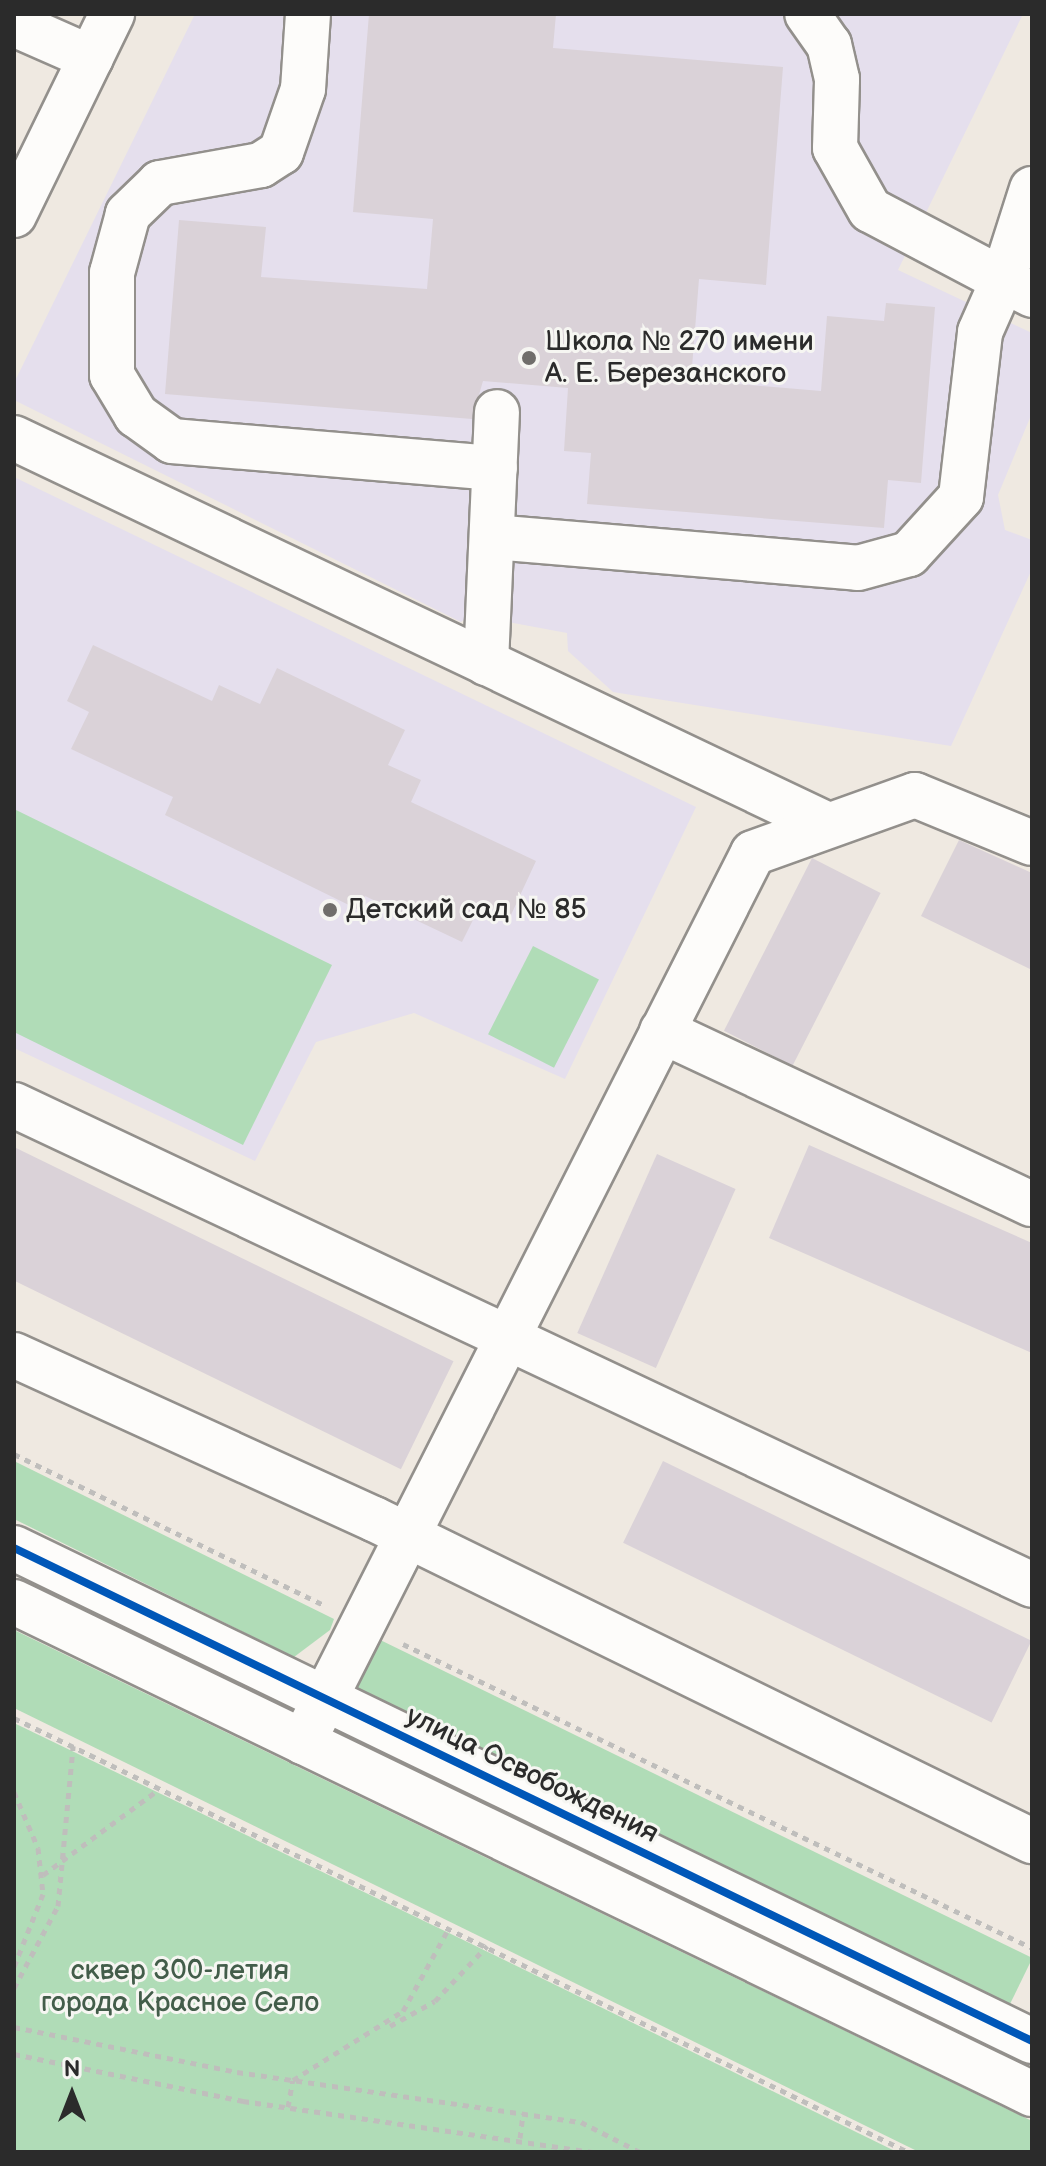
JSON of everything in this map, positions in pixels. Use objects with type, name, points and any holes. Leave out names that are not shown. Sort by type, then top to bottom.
[{"type":"street","points":[[14,215],[112,14]]},
{"type":"street","points":[[308,14],[303,89],[281,152],[261,165],[160,183],[128,214],[112,273],[112,375],[136,415],[172,441],[495,468]]},
{"type":"street","points":[[807,14],[829,45],[837,79],[835,148],[870,210],[1018,288]]},
{"type":"street","points":[[14,24],[91,58]]},
{"type":"street","points":[[492,537],[858,568],[909,554],[961,497],[980,332],[1018,288],[1032,189]]},
{"type":"street","points":[[486,663],[497,412]]},
{"type":"street","points":[[14,438],[828,825]]},
{"type":"street","points":[[303,1742],[406,1536],[509,1343],[753,853],[915,795],[1032,843]]},
{"type":"street","points":[[662,1031],[1032,1204]]},
{"type":"street","points":[[14,1105],[509,1343],[1032,1585]]},
{"type":"street","points":[[14,1355],[406,1536],[1032,1841]]},
{"type":"street","name":"улица Освобождения","points":[[14,1548],[1032,2041]]},
{"type":"street","points":[[14,1602],[1032,2094]]},
{"type":"path","points":[[14,1454],[1032,1948]]},
{"type":"path","points":[[14,1718],[908,2152]]},
{"type":"path","points":[[14,1988],[58,1906],[67,1857],[73,1746]]},
{"type":"path","points":[[43,1875],[158,1789]]},
{"type":"path","points":[[14,1792],[43,1875],[37,1918],[14,1967]]},
{"type":"path","points":[[386,2028],[449,1928]]},
{"type":"path","points":[[293,2080],[435,2001],[487,1946]]},
{"type":"path","points":[[14,2027],[293,2080],[523,2113],[603,2128],[640,2152]]},
{"type":"path","points":[[14,2054],[288,2107],[520,2138],[592,2152]]},
{"type":"path","points":[[288,2107],[293,2080]]},
{"type":"path","points":[[520,2138],[523,2113]]},
{"type":"shaded area","name":"Школа № 270 имени А. Е. Березанского","points":[[195,14],[1023,14],[898,270],[1032,333],[1032,413],[998,495],[1005,530],[1032,540],[1032,569],[951,746],[613,692],[568,651],[567,633],[470,615],[461,622],[14,400],[14,383]]},
{"type":"shaded area","name":"Детский сад № 85","points":[[14,477],[696,807],[565,1079],[414,1013],[316,1042],[255,1161],[14,1048]]},
{"type":"green space","points":[[14,809],[332,965],[243,1145],[14,1032]]},
{"type":"green space","points":[[533,946],[599,980],[554,1068],[488,1034]]},
{"type":"green space","points":[[14,1461],[334,1619],[330,1630],[294,1657],[14,1519]]},
{"type":"green space","points":[[14,1630],[1032,2121],[1032,2152],[919,2152],[14,1708]]},
{"type":"green space","points":[[370,1635],[1032,1958],[1009,2007],[346,1684]]},
{"type":"green space","name":"сквер 300-летия города Красное Село","points":[[14,1723],[451,1934],[897,2152],[14,2152]]},
{"type":"building","points":[[369,14],[556,14],[553,48],[783,67],[766,285],[699,279],[691,380],[821,391],[827,316],[884,321],[886,303],[935,307],[921,483],[888,480],[884,528],[587,504],[591,453],[564,451],[568,388],[483,381],[472,419],[165,394],[179,220],[266,227],[261,277],[427,289],[433,219],[353,212]]},
{"type":"building","points":[[93,645],[212,701],[219,685],[260,704],[277,668],[405,730],[388,765],[421,780],[411,802],[536,861],[510,917],[481,904],[462,942],[365,896],[359,910],[165,815],[173,797],[71,749],[89,712],[67,701]]},
{"type":"building","points":[[959,840],[1032,873],[1032,970],[921,916]]},
{"type":"building","points":[[812,858],[881,893],[793,1066],[724,1031]]},
{"type":"building","points":[[809,1145],[1032,1243],[1032,1353],[769,1238]]},
{"type":"building","points":[[14,1147],[454,1361],[401,1469],[14,1281]]},
{"type":"building","points":[[657,1154],[736,1189],[656,1368],[577,1333]]},
{"type":"building","points":[[663,1461],[1032,1641],[992,1723],[623,1543]]},
{"type":"cycle path","points":[[14,1548],[1032,2041]]},
{"type":"place","name":"Школа № 270 имени А. Е. Березанского","points":[[529,358]]},
{"type":"place","name":"Детский сад № 85","points":[[330,910]]}]
